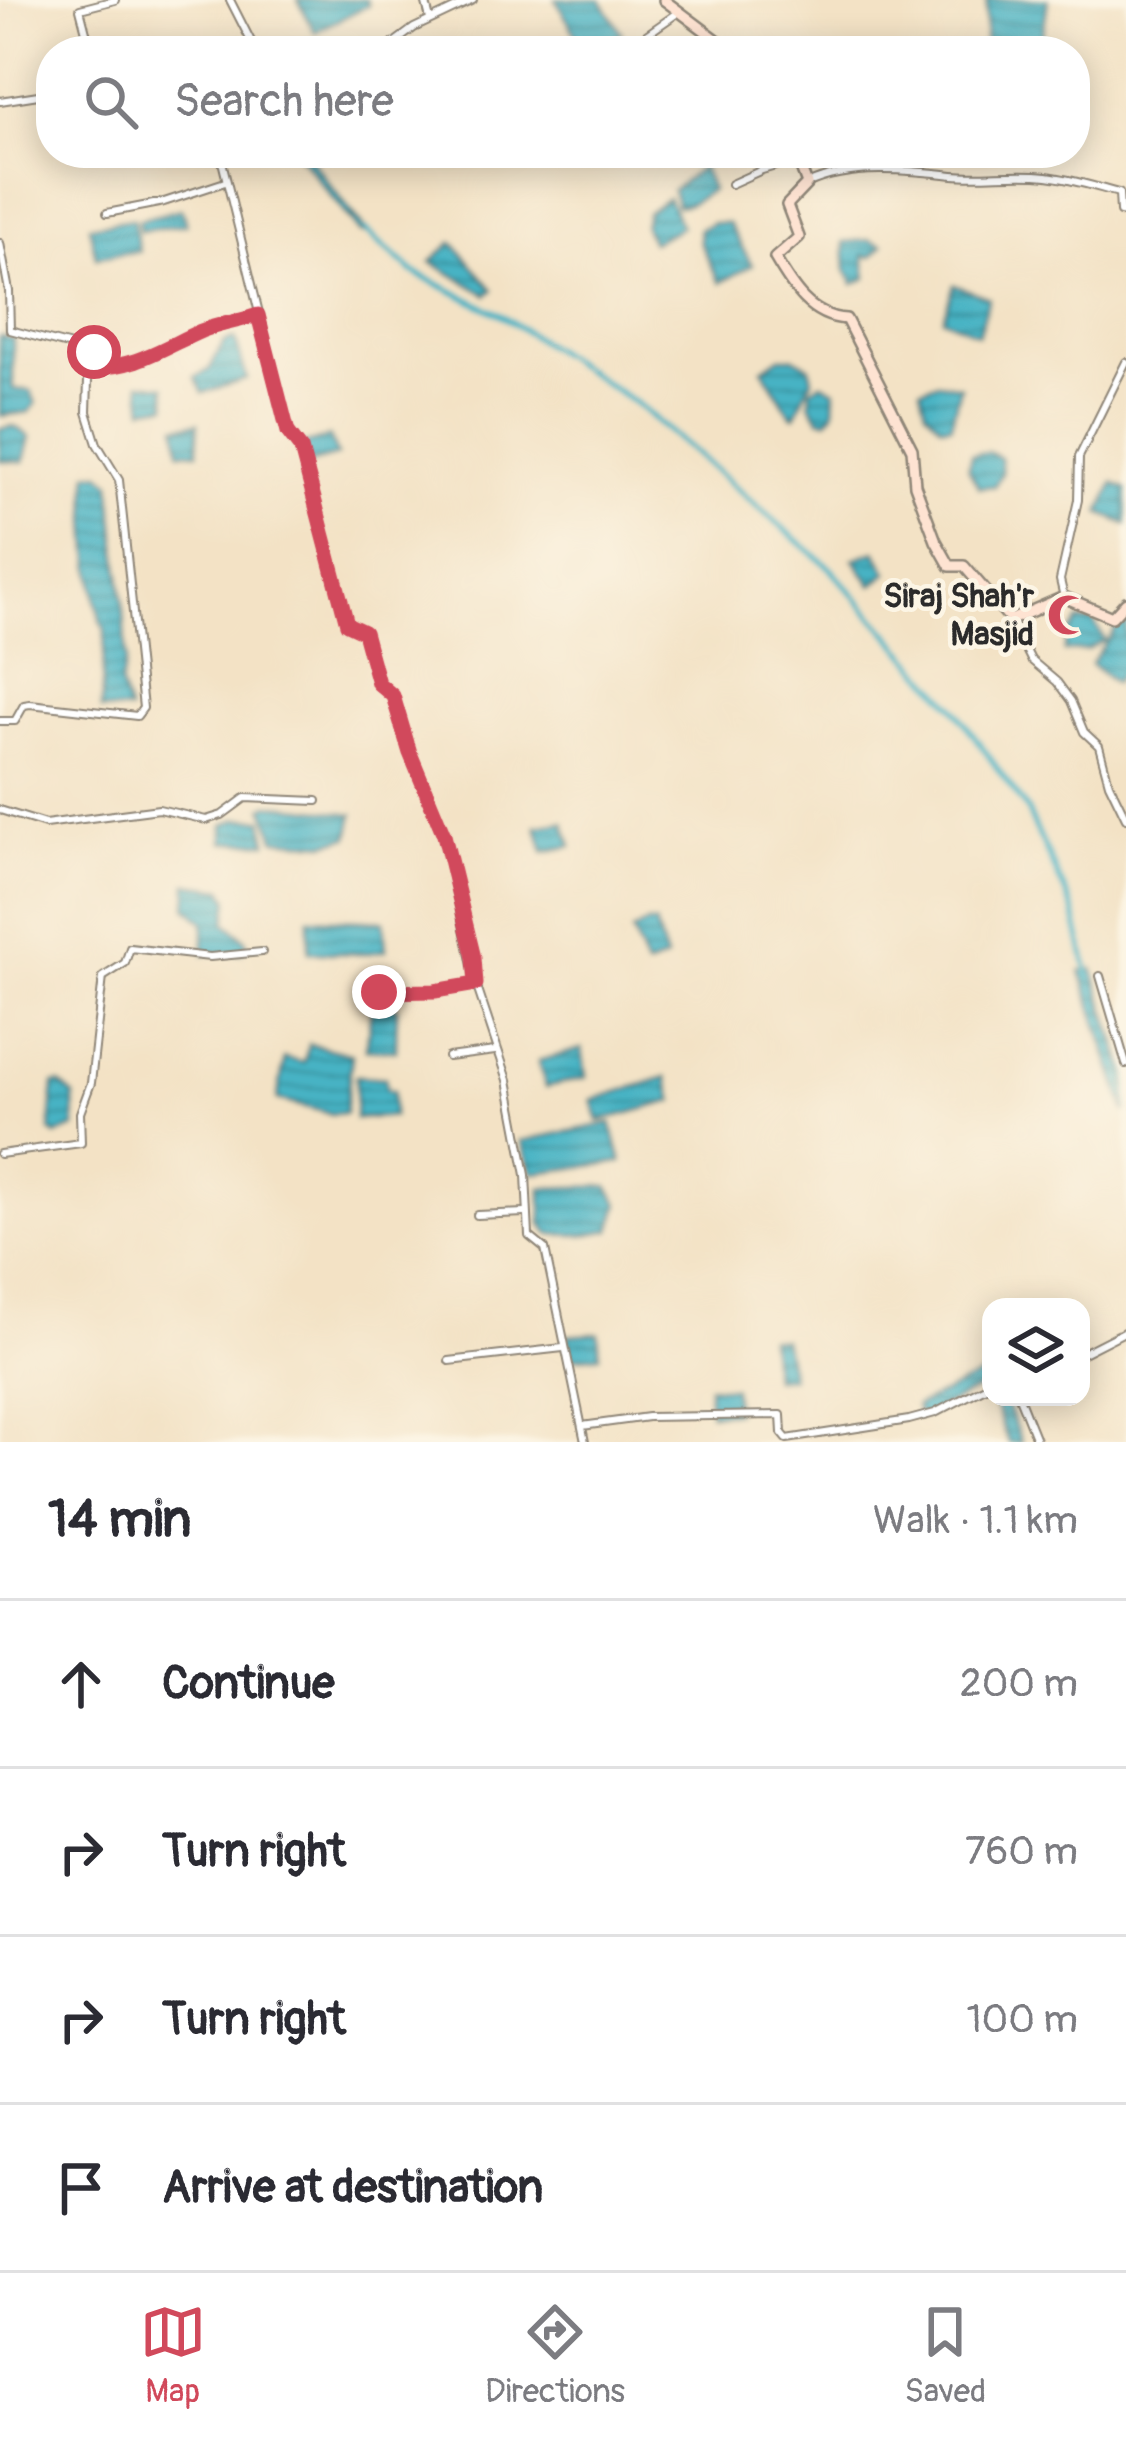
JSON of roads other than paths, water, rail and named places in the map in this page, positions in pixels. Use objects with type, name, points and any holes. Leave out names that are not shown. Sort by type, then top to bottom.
[{"type":"street","points":[[87,36],[80,9],[115,0]]},
{"type":"street","points":[[230,0],[248,36]]},
{"type":"street","points":[[425,0],[431,20]]},
{"type":"street","points":[[406,36],[473,0]]},
{"type":"street","points":[[664,0],[712,36]]},
{"type":"street","points":[[644,36],[679,12]]},
{"type":"street","points":[[0,101],[36,95]]},
{"type":"street","points":[[223,168],[288,432],[301,449],[347,624],[364,632],[378,683],[393,696],[410,753],[444,835],[476,984],[508,1080],[526,1175],[525,1213],[532,1242],[545,1249],[585,1442]]},
{"type":"street","points":[[731,184],[772,168]]},
{"type":"street","points":[[805,168],[807,184]]},
{"type":"street","points":[[1126,213],[1120,212],[1119,194],[1047,176],[892,169],[847,172],[807,184],[787,205],[799,237],[776,258],[801,298],[829,319],[846,319],[912,449],[915,484],[936,542],[950,566],[964,566],[1011,620],[1031,660],[1071,701],[1084,732],[1099,746],[1108,783],[1126,818]]},
{"type":"street","points":[[107,213],[164,202],[226,182]]},
{"type":"street","points":[[0,243],[9,291],[8,327],[93,349],[87,412],[97,443],[119,480],[141,715],[30,704],[24,705],[15,721],[0,721]]},
{"type":"street","points":[[92,367],[136,362],[200,332],[258,315]]},
{"type":"street","points":[[1064,597],[1060,580],[1078,500],[1079,457],[1126,362]]},
{"type":"street","points":[[1011,620],[1064,597],[1112,617],[1126,602]]},
{"type":"street","points":[[0,810],[45,824],[159,809],[206,820],[245,798],[317,801]]},
{"type":"street","points":[[0,1154],[81,1143],[80,1113],[91,1083],[103,977],[125,963],[130,948],[210,957],[262,952]]},
{"type":"street","points":[[1100,976],[1126,1064]]},
{"type":"street","points":[[379,992],[435,991],[476,984]]},
{"type":"street","points":[[448,1058],[495,1051]]},
{"type":"street","points":[[477,1215],[525,1213]]},
{"type":"street","points":[[1090,1349],[1126,1331]]},
{"type":"street","points":[[449,1361],[563,1348]]},
{"type":"street","points":[[581,1426],[648,1417],[781,1415],[787,1438],[909,1420],[935,1413],[982,1388]]},
{"type":"street","points":[[1022,1406],[1036,1442]]},
{"type":"water","points":[[298,0],[366,0],[368,5],[315,32]]},
{"type":"water","points":[[556,0],[601,0],[622,33],[617,36],[576,36]]},
{"type":"water","points":[[987,0],[1048,0],[1042,36],[985,36]]},
{"type":"water","points":[[309,168],[317,168],[367,233],[360,233]]},
{"type":"water","points":[[702,168],[711,190],[677,206],[672,190]]},
{"type":"water","points":[[668,198],[681,227],[652,242],[644,227],[647,212]]},
{"type":"water","points":[[181,209],[186,224],[140,231],[138,220]]},
{"type":"water","points":[[133,219],[139,251],[96,257],[89,226]]},
{"type":"water","points":[[728,223],[752,265],[720,283],[700,243],[699,229]]},
{"type":"water","points":[[870,240],[883,245],[871,257],[864,255],[867,278],[854,284],[846,270],[844,242]]},
{"type":"water","points":[[453,242],[493,290],[487,295],[431,262]]},
{"type":"water","points":[[954,285],[989,298],[978,334],[943,318]]},
{"type":"water","points":[[0,336],[13,339],[13,389],[31,391],[36,404],[29,412],[0,416]]},
{"type":"water","points":[[235,339],[247,379],[203,393],[195,377],[209,370],[224,342]]},
{"type":"water","points":[[780,357],[794,357],[809,366],[812,379],[795,416],[763,369]]},
{"type":"water","points":[[938,382],[960,386],[951,425],[941,425],[926,410],[921,389]]},
{"type":"water","points":[[140,383],[165,386],[167,405],[144,408]]},
{"type":"water","points":[[822,383],[835,390],[834,412],[827,420],[819,418],[810,403],[811,389]]},
{"type":"water","points":[[198,423],[198,452],[180,451],[177,426]]},
{"type":"water","points":[[14,426],[30,437],[24,462],[0,461],[0,429]]},
{"type":"water","points":[[330,437],[337,456],[309,464],[303,445]]},
{"type":"water","points":[[988,452],[1000,458],[1002,473],[994,486],[979,487],[968,468],[971,454]]},
{"type":"water","points":[[89,473],[101,473],[111,482],[125,624],[126,661],[120,684],[129,711],[101,710],[105,630],[90,554]]},
{"type":"water","points":[[1114,483],[1126,489],[1126,524],[1100,513]]},
{"type":"water","points":[[876,551],[888,573],[872,585],[854,559]]},
{"type":"water","points":[[1126,613],[1126,667],[1114,683],[1091,664]]},
{"type":"water","points":[[1078,621],[1093,621],[1105,640],[1087,650],[1064,651],[1067,636]]},
{"type":"water","points":[[264,807],[354,814],[349,837],[326,843],[275,839]]},
{"type":"water","points":[[238,819],[263,819],[267,842],[224,842],[224,825]]},
{"type":"water","points":[[564,822],[572,846],[544,852],[537,826]]},
{"type":"water","points":[[188,884],[223,889],[229,900],[226,923],[247,945],[242,953],[204,954],[204,922],[187,907]]},
{"type":"water","points":[[309,918],[384,921],[386,950],[309,952]]},
{"type":"water","points":[[655,924],[666,959],[646,967],[632,932]]},
{"type":"water","points":[[1093,969],[1126,1073],[1126,1113],[1081,971]]},
{"type":"water","points":[[372,1004],[397,1008],[396,1050],[366,1049]]},
{"type":"water","points":[[309,1044],[352,1055],[345,1113],[277,1100],[285,1058],[304,1063]]},
{"type":"water","points":[[582,1049],[586,1077],[546,1087],[538,1061]]},
{"type":"water","points":[[356,1076],[385,1078],[387,1090],[393,1091],[393,1116],[355,1119]]},
{"type":"water","points":[[667,1077],[674,1101],[599,1121],[592,1100]]},
{"type":"water","points":[[54,1084],[74,1096],[75,1128],[56,1135],[50,1131]]},
{"type":"water","points":[[611,1123],[622,1162],[533,1173],[521,1141]]},
{"type":"water","points":[[608,1186],[619,1204],[611,1230],[550,1234],[542,1224],[542,1188]]},
{"type":"water","points":[[598,1333],[600,1355],[572,1358],[567,1335]]},
{"type":"water","points":[[769,1338],[783,1339],[791,1377],[773,1378]]},
{"type":"water","points":[[982,1375],[982,1387],[920,1417],[916,1406]]},
{"type":"water","points":[[708,1386],[733,1388],[735,1412],[710,1413]]},
{"type":"water","points":[[994,1406],[1007,1406],[1021,1442],[1008,1442]]},
{"type":"waterway","points":[[366,231],[413,272],[499,314],[637,404],[830,568],[953,706],[1027,810],[1074,911],[1089,975]]},
{"type":"place","name":"Siraj Shah'r Masjid","points":[[1068,615]]}]
